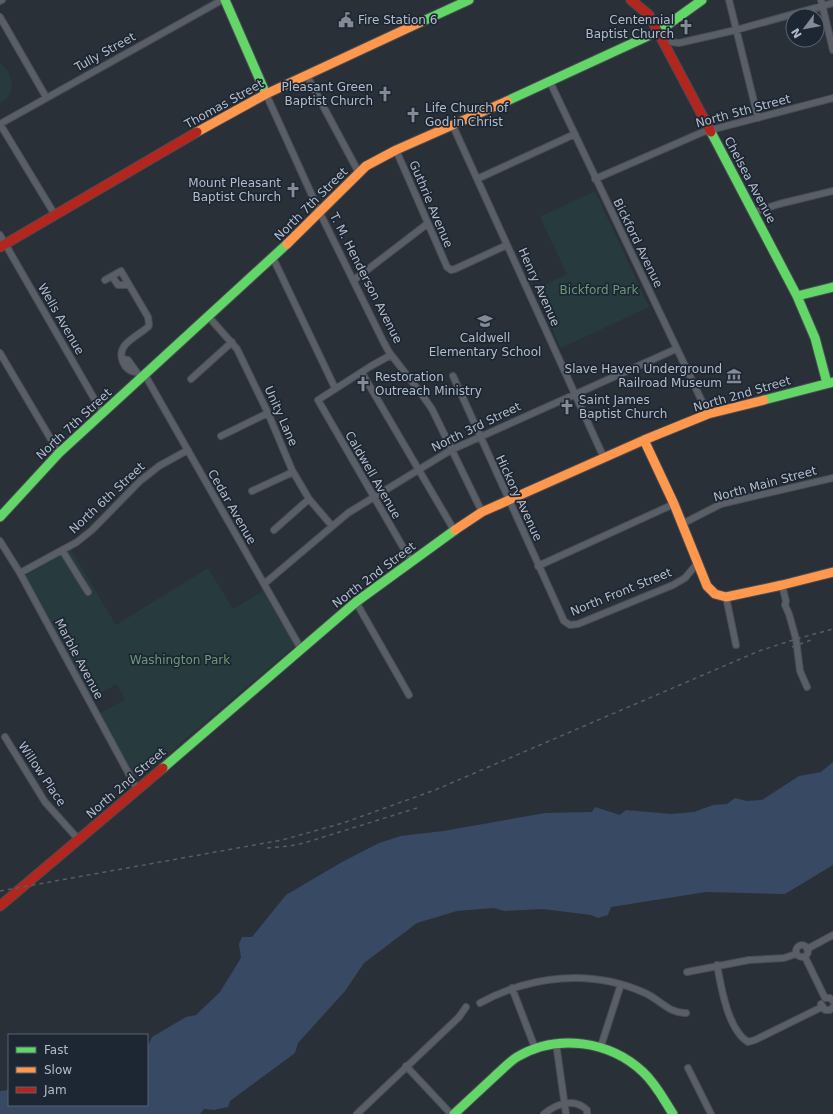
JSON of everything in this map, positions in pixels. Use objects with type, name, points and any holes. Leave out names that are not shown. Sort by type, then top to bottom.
[{"type":"main road","name":"T. M. Henderson Avenue","points":[[225,0],[266,94]]},
{"type":"main road","name":"Thomas Street","points":[[3,246],[207,126],[266,94],[308,76],[469,0]]},
{"type":"main road","name":"Chelsea Avenue","points":[[631,0],[649,16],[659,31],[798,296],[830,382]]},
{"type":"main road","name":"North 7th Street","points":[[0,517],[59,453],[103,414],[141,375],[273,258],[359,173],[373,162],[396,150],[453,126],[659,31],[702,0]]},
{"type":"main road","points":[[798,296],[833,287]]},
{"type":"main road","name":"North 2nd Street","points":[[0,906],[356,602],[454,530],[482,512],[644,440],[708,414],[830,382]]},
{"type":"main road","points":[[644,440],[674,504],[707,586],[711,591],[719,596],[726,597],[833,572]]},
{"type":"main road","points":[[452,1114],[516,1058],[535,1048],[556,1043],[575,1042],[601,1046],[623,1056],[642,1071],[658,1090],[673,1114]]},
{"type":"street","name":"Tully Street","points":[[0,124],[222,0]]},
{"type":"street","points":[[729,0],[758,118]]},
{"type":"street","points":[[822,3],[833,50]]},
{"type":"street","points":[[664,41],[678,43],[736,30],[822,3],[833,3]]},
{"type":"street","points":[[0,17],[46,97]]},
{"type":"street","points":[[673,57],[678,43]]},
{"type":"street","points":[[308,76],[359,173]]},
{"type":"street","name":"Bickford Avenue","points":[[550,82],[676,350],[708,414]]},
{"type":"street","name":"T. M. Henderson Avenue","points":[[266,94],[320,213],[383,341],[432,409],[482,512]]},
{"type":"street","name":"North 5th Street","points":[[595,179],[710,129],[833,98]]},
{"type":"street","points":[[0,124],[55,215]]},
{"type":"street","name":"Henry Avenue","points":[[453,126],[604,458]]},
{"type":"street","points":[[477,178],[575,134]]},
{"type":"street","name":"Guthrie Avenue","points":[[396,150],[447,267],[451,270],[456,269],[507,245]]},
{"type":"street","points":[[754,212],[833,191]]},
{"type":"street","points":[[354,280],[427,224]]},
{"type":"street","name":"Wells Avenue","points":[[0,235],[3,246],[103,414]]},
{"type":"street","points":[[273,258],[335,388],[392,355]]},
{"type":"street","points":[[105,280],[121,272],[130,286]]},
{"type":"street","points":[[112,276],[118,285],[130,286]]},
{"type":"street","name":"Cedar Avenue","points":[[130,286],[148,317],[149,324],[124,346],[122,352],[123,359],[128,360],[141,375],[188,450],[301,649]]},
{"type":"street","name":"Unity Lane","points":[[208,316],[237,349],[268,413],[293,472],[309,499],[332,526]]},
{"type":"street","points":[[191,379],[232,342]]},
{"type":"street","name":"North 3rd Street","points":[[264,584],[348,513],[452,450],[676,350]]},
{"type":"street","points":[[0,353],[59,453]]},
{"type":"street","points":[[362,373],[454,530]]},
{"type":"street","name":"Hickory Avenue","points":[[453,376],[538,566],[564,621],[570,625]]},
{"type":"street","name":"Caldwell Avenue","points":[[335,388],[318,400],[373,498],[411,561]]},
{"type":"street","points":[[221,436],[268,413]]},
{"type":"street","name":"North 6th Street","points":[[20,573],[77,542],[92,530],[140,482],[159,466],[188,450]]},
{"type":"street","points":[[252,491],[293,472]]},
{"type":"street","name":"North Main Street","points":[[682,524],[722,504],[833,478]]},
{"type":"street","points":[[274,530],[309,499]]},
{"type":"street","points":[[538,566],[674,504]]},
{"type":"street","name":"Marble Avenue","points":[[0,541],[20,573],[137,789]]},
{"type":"street","points":[[62,550],[88,592]]},
{"type":"street","name":"North Front Street","points":[[570,625],[578,624],[673,585],[686,578],[698,564]]},
{"type":"street","points":[[782,585],[786,601],[785,605],[796,638],[800,671],[808,687]]},
{"type":"street","points":[[726,597],[736,645]]},
{"type":"street","points":[[356,602],[409,695]]},
{"type":"street","name":"Willow Place","points":[[4,737],[45,802],[79,840]]},
{"type":"street","points":[[808,949],[833,935]]},
{"type":"street","points":[[796,954],[796,949],[799,946],[804,945],[808,949]]},
{"type":"street","points":[[805,957],[808,954],[808,949]]},
{"type":"street","points":[[796,954],[800,958],[805,957]]},
{"type":"street","points":[[687,972],[717,965],[750,960],[784,958],[796,954]]},
{"type":"street","points":[[805,957],[825,998]]},
{"type":"street","points":[[717,965],[723,995],[734,1025],[742,1038],[748,1042],[822,1007]]},
{"type":"street","points":[[480,1003],[496,994],[512,988],[544,980],[562,978],[600,979],[622,984],[646,993],[678,1013],[686,1013]]},
{"type":"street","points":[[601,1046],[622,984]]},
{"type":"street","points":[[512,988],[535,1048]]},
{"type":"street","points":[[825,998],[830,998],[833,1001]]},
{"type":"street","points":[[822,1007],[821,1002],[825,998]]},
{"type":"street","points":[[357,1114],[459,1017],[466,1007]]},
{"type":"street","points":[[822,1007],[825,1010],[832,1011]]},
{"type":"street","points":[[556,1043],[566,1114]]},
{"type":"street","points":[[406,1066],[452,1114]]},
{"type":"street","points":[[688,1068],[711,1114]]},
{"type":"street","points":[[544,1114],[553,1107],[565,1103],[578,1104],[587,1110],[587,1114]]},
{"type":"green space","points":[[0,63],[8,72],[12,83],[9,94],[0,103]]},
{"type":"green space","name":"Bickford Park","points":[[595,191],[649,307],[561,348],[534,290],[567,274],[540,217]]},
{"type":"green space","name":"Washington Park","points":[[71,550],[116,625],[208,568],[233,609],[263,591],[295,646],[136,781],[100,713],[125,700],[117,684],[91,698],[26,575]]},
{"type":"water","points":[[833,762],[833,865],[785,894],[706,892],[611,907],[608,915],[598,918],[591,915],[543,909],[504,911],[494,908],[457,911],[417,923],[364,963],[345,991],[298,1043],[295,1053],[230,1101],[228,1107],[214,1110],[204,1109],[200,1114],[0,1114],[0,1091],[8,1090],[8,1106],[148,1106],[148,1046],[152,1037],[186,1017],[196,1015],[220,992],[241,958],[239,944],[242,937],[252,937],[286,895],[342,862],[379,843],[401,836],[443,831],[545,813],[592,812],[595,807],[620,815],[626,810],[671,814],[694,812],[713,805],[727,804],[735,798],[747,801],[762,800],[799,776],[821,772]]},
{"type":"railway","points":[[0,891],[282,840],[343,823],[435,790],[759,651],[833,629]]},
{"type":"railway","points":[[792,647],[814,639]]},
{"type":"railway","points":[[267,848],[304,843],[417,808]]},
{"type":"traffic: fast","points":[[225,0],[266,94]]},
{"type":"traffic: fast","points":[[421,22],[469,0]]},
{"type":"traffic: fast","points":[[507,101],[659,31],[702,0]]},
{"type":"traffic: fast","points":[[711,132],[797,296],[815,338],[827,383]]},
{"type":"traffic: fast","points":[[0,517],[59,453],[287,244]]},
{"type":"traffic: fast","points":[[797,296],[833,287]]},
{"type":"traffic: fast","points":[[764,400],[833,382]]},
{"type":"traffic: fast","points":[[163,768],[356,602],[455,530]]},
{"type":"traffic: fast","points":[[454,1114],[517,1057],[533,1049],[566,1043],[599,1047],[630,1061],[652,1082],[660,1092],[673,1114]]},
{"type":"traffic: slow","points":[[197,132],[266,94],[421,22]]},
{"type":"traffic: slow","points":[[287,244],[366,166],[396,150],[507,101]]},
{"type":"traffic: slow","points":[[455,530],[482,512],[644,440],[708,414],[764,400]]},
{"type":"traffic: slow","points":[[644,440],[674,504],[707,586],[715,594],[726,597],[833,572]]},
{"type":"traffic: jam","points":[[631,0],[649,15],[711,132]]},
{"type":"traffic: jam","points":[[0,247],[197,132]]},
{"type":"traffic: jam","points":[[0,906],[163,768]]},
{"type":"place","name":"Fire Station 6","points":[[346,20]]},
{"type":"place","name":"Centennial Baptist Church","points":[[686,27]]},
{"type":"place","name":"Pleasant Green Baptist Church","points":[[385,94]]},
{"type":"place","name":"Life Church of God in Christ","points":[[413,115]]},
{"type":"place","name":"Mount Pleasant Baptist Church","points":[[293,190]]},
{"type":"place","name":"Caldwell Elementary School","points":[[485,321]]},
{"type":"place","name":"Slave Haven Underground Railroad Museum","points":[[734,376]]},
{"type":"place","name":"Restoration Outreach Ministry","points":[[363,384]]},
{"type":"place","name":"Saint James Baptist Church","points":[[567,407]]}]
